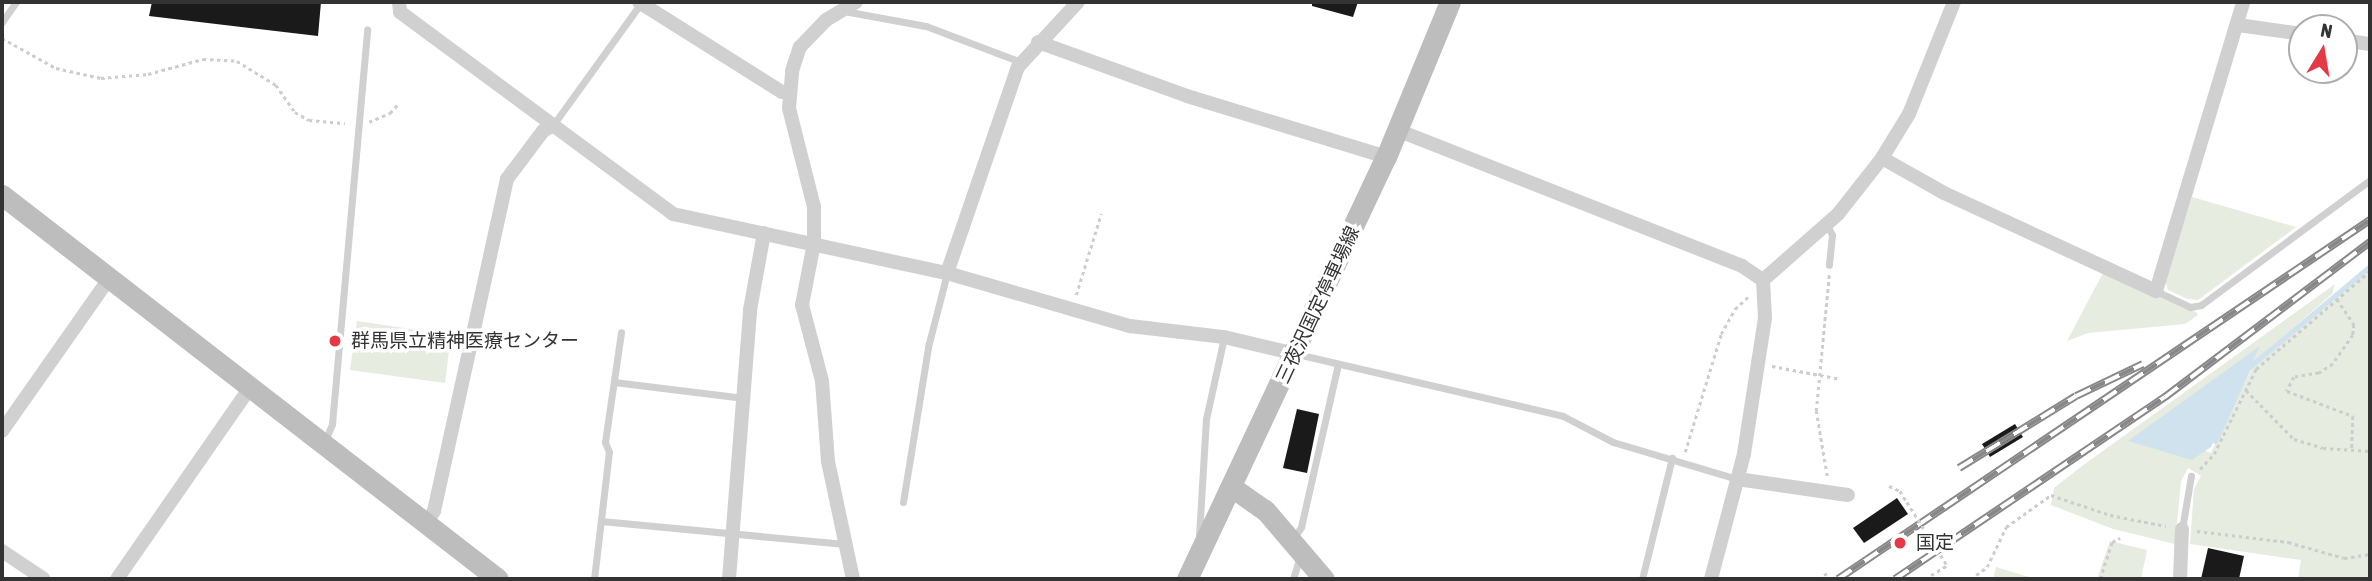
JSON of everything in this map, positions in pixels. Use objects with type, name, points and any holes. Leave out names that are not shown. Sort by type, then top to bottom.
[{"type":"main road","name":"三夜沢国定停車場線","points":[[1187,579],[1233,488],[1386,158],[1450,2]]},
{"type":"main road","points":[[2,195],[424,526],[498,579]]},
{"type":"main road","points":[[1233,488],[1265,510],[1324,579]]},
{"type":"street","points":[[400,2],[400,12],[666,210],[947,273],[1130,326],[1224,337],[1296,354]]},
{"type":"street","points":[[640,2],[782,92],[790,92]]},
{"type":"street","points":[[853,579],[828,461],[822,381],[802,305],[814,243],[812,189],[789,108],[800,47],[839,10],[856,2]]},
{"type":"street","points":[[947,273],[1021,62],[1078,2]]},
{"type":"street","points":[[1711,579],[1737,479],[1758,363],[1764,285],[1827,225],[1882,158],[1909,114],[1954,2]]},
{"type":"street","points":[[1882,158],[1944,193],[2156,291],[2244,2]]},
{"type":"street","points":[[2238,25],[2288,32]]},
{"type":"street","points":[[1038,43],[1187,96],[1386,158]]},
{"type":"street","points":[[424,526],[434,511],[507,179],[543,131],[552,125]]},
{"type":"street","points":[[1397,130],[1742,266],[1764,285]]},
{"type":"street","points":[[729,579],[750,310],[764,233]]},
{"type":"street","points":[[2,431],[109,279]]},
{"type":"street","points":[[117,579],[248,389]]},
{"type":"street","points":[[1737,479],[1847,495]]},
{"type":"street","points":[[2180,579],[2183,529]]},
{"type":"street","points":[[2,551],[44,579]]},
{"type":"lane","points":[[2,22],[16,2]]},
{"type":"lane","points":[[552,125],[640,2]]},
{"type":"lane","points":[[839,10],[926,26],[1021,62]]},
{"type":"lane","points":[[321,446],[332,424],[367,30]]},
{"type":"lane","points":[[2156,291],[2190,307],[2201,304],[2370,180]]},
{"type":"lane","points":[[1827,225],[1832,235],[1829,265]]},
{"type":"lane","points":[[903,502],[928,347],[947,273]]},
{"type":"lane","points":[[594,579],[609,452],[605,442],[621,332]]},
{"type":"lane","points":[[1204,549],[1199,538],[1202,453],[1224,337]]},
{"type":"lane","points":[[1296,354],[1563,416],[1613,442],[1682,460],[1737,479]]},
{"type":"lane","points":[[1293,579],[1301,527],[1338,364]]},
{"type":"lane","points":[[614,382],[744,398]]},
{"type":"lane","points":[[1643,579],[1672,458]]},
{"type":"lane","points":[[2183,529],[2191,476]]},
{"type":"lane","points":[[601,521],[845,544]]},
{"type":"path","points":[[2,38],[56,68],[101,78],[148,74],[203,59],[237,61],[262,73],[295,113],[309,120],[359,124],[390,113],[398,104]]},
{"type":"path","points":[[1069,310],[1101,214]]},
{"type":"path","points":[[1829,265],[1816,411],[1823,468],[1829,479]]},
{"type":"path","points":[[2191,476],[2214,454],[2256,369],[2370,271]]},
{"type":"path","points":[[1682,460],[1725,327],[1744,301],[1764,285]]},
{"type":"path","points":[[2336,299],[2354,324],[2353,335],[2327,369],[2294,377],[2287,391],[2353,416],[2352,449]]},
{"type":"path","points":[[1758,363],[1841,379]]},
{"type":"path","points":[[2245,390],[2294,439],[2323,448],[2370,451]]},
{"type":"path","points":[[1889,486],[1900,491],[1948,565],[1925,579]]},
{"type":"path","points":[[1976,575],[1987,567],[2006,527],[2051,495],[2060,495],[2110,515],[2183,529],[2288,542],[2343,558],[2370,554]]},
{"type":"path","points":[[2101,579],[2112,542],[2120,538]]},
{"type":"path","points":[[1818,579],[1829,572]]},
{"type":"shaded area","points":[[2192,197],[2296,227],[2198,300],[2188,299],[2168,290],[2165,281]]},
{"type":"shaded area","points":[[2370,269],[2370,579],[2298,579],[2301,560],[2190,544],[2194,489],[2201,476],[2188,468],[2181,481],[2175,544],[2113,529],[2051,505],[2054,488],[2082,466],[2335,284],[2332,294],[2249,366],[2206,451],[2211,453],[2253,366]]},
{"type":"shaded area","points":[[2104,271],[2198,315],[2185,324],[2088,333],[2067,341]]},
{"type":"shaded area","points":[[357,321],[451,335],[445,383],[350,370]]},
{"type":"shaded area","points":[[2110,541],[2147,550],[2141,579],[2097,579]]},
{"type":"shaded area","points":[[1996,567],[2036,579],[1993,579]]},
{"type":"water","points":[[2260,346],[2211,447],[2192,460],[2128,441]]},
{"type":"building","points":[[152,2],[321,2],[318,36],[149,16]]},
{"type":"building","points":[[1312,2],[1358,2],[1353,17],[1312,6]]},
{"type":"building","points":[[1297,409],[1319,414],[1307,473],[1283,468]]},
{"type":"building","points":[[2015,424],[2023,437],[1990,457],[1982,444]]},
{"type":"building","points":[[1897,498],[1908,514],[1864,543],[1853,528]]},
{"type":"building","points":[[2208,548],[2244,556],[2239,579],[2201,579]]},
{"type":"waterway","points":[[2215,441],[2248,368],[2370,266]]},
{"type":"railway","points":[[1838,579],[2370,220]]},
{"type":"railway","points":[[1895,579],[2165,397],[2370,242]]},
{"type":"railway","points":[[1959,468],[2076,396],[2143,364]]},
{"type":"place","name":"群馬県立精神医療センター","points":[[335,341]]},
{"type":"place","name":"国定","points":[[1900,543]]}]
